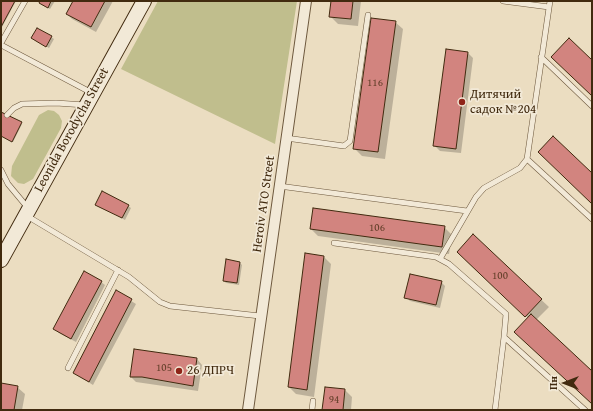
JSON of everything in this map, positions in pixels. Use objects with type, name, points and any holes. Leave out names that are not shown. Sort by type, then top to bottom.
[{"type":"street","name":"Leonida Borodycha Street","points":[[1,260],[144,1]]},
{"type":"street","name":"Heroiv ATO Street","points":[[248,410],[260,316],[306,1]]},
{"type":"lane","points":[[25,1],[1,44],[90,99]]},
{"type":"lane","points":[[503,1],[549,8]]},
{"type":"lane","points":[[440,259],[468,211],[484,188],[520,168],[527,159],[550,1]]},
{"type":"lane","points":[[286,138],[344,146],[350,141],[368,15]]},
{"type":"lane","points":[[541,57],[592,106]]},
{"type":"lane","points":[[8,115],[14,108],[22,104],[56,103],[90,99]]},
{"type":"lane","points":[[527,159],[592,219]]},
{"type":"lane","points":[[1,170],[8,184],[27,211],[129,277],[160,302],[170,306],[260,316]]},
{"type":"lane","points":[[279,186],[468,211]]},
{"type":"lane","points":[[334,243],[436,257],[449,264],[506,314],[495,410]]},
{"type":"lane","points":[[68,368],[118,270]]},
{"type":"lane","points":[[504,337],[585,410]]},
{"type":"lane","points":[[312,410],[313,401]]},
{"type":"shaded area","points":[[158,1],[297,1],[275,144],[121,69]]},
{"type":"shaded area","points":[[48,110],[54,111],[59,115],[62,121],[61,128],[33,179],[24,184],[18,183],[11,176],[12,166],[39,115]]},
{"type":"building","points":[[1,1],[15,1],[1,27]]},
{"type":"building","points":[[40,1],[51,1],[48,8],[39,3]]},
{"type":"building","points":[[73,1],[105,1],[91,27],[66,14]]},
{"type":"building","points":[[331,1],[353,1],[351,19],[329,17]]},
{"type":"building","points":[[371,18],[396,21],[378,152],[353,149]]},
{"type":"building","points":[[37,28],[52,36],[46,47],[31,38]]},
{"type":"building","points":[[569,38],[592,60],[592,96],[551,57]]},
{"type":"building","points":[[446,49],[468,52],[456,149],[433,146]]},
{"type":"building","points":[[1,112],[22,122],[12,142],[1,136]]},
{"type":"building","points":[[553,136],[592,173],[592,204],[538,152]]},
{"type":"building","points":[[102,191],[129,205],[122,218],[95,205]]},
{"type":"building","points":[[313,208],[445,226],[442,247],[310,229]]},
{"type":"building","points":[[473,234],[542,299],[525,317],[457,252]]},
{"type":"building","points":[[305,253],[324,256],[307,390],[288,387]]},
{"type":"building","points":[[226,259],[240,262],[237,283],[223,281]]},
{"type":"building","points":[[84,271],[102,281],[71,339],[53,329]]},
{"type":"building","points":[[410,274],[442,281],[436,305],[404,298]]},
{"type":"building","points":[[116,290],[132,299],[89,382],[73,373]]},
{"type":"building","points":[[531,314],[592,371],[592,404],[514,332]]},
{"type":"building","points":[[134,349],[197,358],[193,386],[142,377],[130,377]]},
{"type":"building","points":[[1,383],[18,386],[14,410],[1,410]]},
{"type":"building","points":[[325,387],[345,389],[343,410],[322,410]]},
{"type":"place","name":"Дитячий садок №204","points":[[462,102]]},
{"type":"place","name":"26 ДПРЧ","points":[[179,371]]}]
